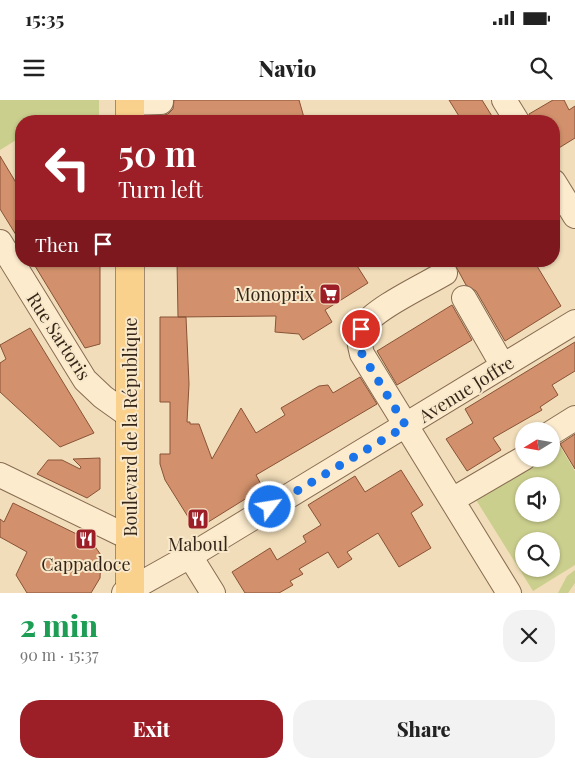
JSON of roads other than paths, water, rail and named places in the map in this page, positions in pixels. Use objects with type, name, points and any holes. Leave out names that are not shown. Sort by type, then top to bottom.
[{"type":"main road","name":"Boulevard de la République","points":[[128,592],[131,417],[130,267]]},
{"type":"street","points":[[504,100],[513,115]]},
{"type":"street","points":[[130,108],[161,102]]},
{"type":"street","points":[[560,192],[575,216]]},
{"type":"street","name":"Rue Sartoris","points":[[0,242],[15,266]]},
{"type":"street","name":"Rue Sartoris","points":[[15,267],[85,380],[103,398],[131,417]]},
{"type":"street","points":[[445,273],[376,314],[361,329],[359,340],[362,354],[509,593]]},
{"type":"street","points":[[464,298],[503,366]]},
{"type":"street","name":"Avenue Joffre","points":[[128,592],[406,426],[575,322]]},
{"type":"street","points":[[560,427],[575,418]]},
{"type":"street","points":[[452,500],[515,463]]},
{"type":"street","points":[[0,475],[130,538]]},
{"type":"street","points":[[190,556],[213,593]]},
{"type":"place","name":"Monoprix","points":[[330,294]]},
{"type":"place","name":"Maboul","points":[[198,519]]},
{"type":"place","name":"Cappadoce","points":[[86,539]]}]
